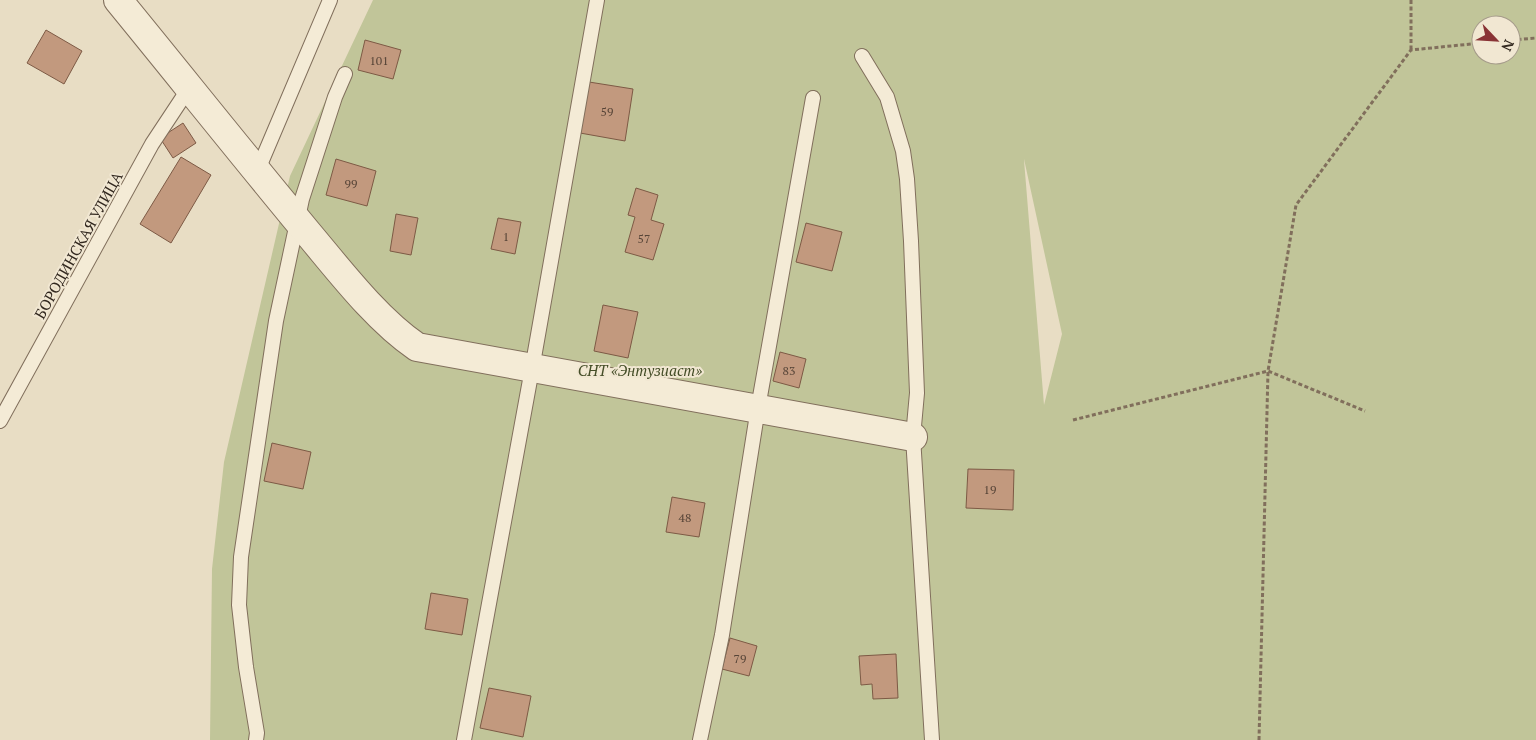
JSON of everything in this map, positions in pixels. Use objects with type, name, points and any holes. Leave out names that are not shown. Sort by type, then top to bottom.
[{"type":"street","points":[[118,0],[298,220],[382,317],[404,338],[417,347],[913,437]]},
{"type":"lane","points":[[257,172],[330,0]]},
{"type":"lane","points":[[464,740],[597,0]]},
{"type":"lane","points":[[862,56],[886,97],[903,152],[906,170],[917,383],[913,437],[932,740]]},
{"type":"lane","points":[[256,740],[257,733],[246,668],[239,605],[241,557],[276,321],[302,199],[344,74]]},
{"type":"lane","name":"БОРОДИНСКАЯ УЛИЦА","points":[[0,421],[148,152],[189,88]]},
{"type":"lane","points":[[700,740],[722,635],[758,408],[813,98]]},
{"type":"path","points":[[1259,740],[1268,371],[1296,206],[1411,50],[1411,0]]},
{"type":"path","points":[[1521,39],[1536,38]]},
{"type":"path","points":[[1411,50],[1471,44]]},
{"type":"path","points":[[1073,420],[1268,371],[1365,412]]},
{"type":"green space","name":"СНТ «Энтузиаст»","points":[[373,0],[1536,0],[1536,740],[210,740],[212,569],[224,462],[290,176]],"holes":[[[1024,159],[1062,334],[1044,405]]]},
{"type":"building","points":[[46,30],[82,51],[64,84],[27,63]]},
{"type":"building","points":[[365,40],[401,50],[393,79],[358,70]]},
{"type":"building","points":[[589,82],[633,89],[625,141],[580,133]]},
{"type":"building","points":[[183,123],[196,143],[173,158],[160,138]]},
{"type":"building","points":[[181,157],[211,175],[171,243],[140,224]]},
{"type":"building","points":[[336,159],[376,171],[367,206],[326,195]]},
{"type":"building","points":[[636,188],[658,195],[651,220],[664,224],[653,260],[625,252],[635,217],[628,215]]},
{"type":"building","points":[[396,214],[418,218],[411,255],[390,251]]},
{"type":"building","points":[[498,218],[521,222],[515,254],[491,249]]},
{"type":"building","points":[[806,223],[842,232],[832,271],[796,262]]},
{"type":"building","points":[[603,305],[638,312],[628,358],[594,351]]},
{"type":"building","points":[[780,352],[806,359],[799,388],[773,381]]},
{"type":"building","points":[[272,443],[311,452],[303,489],[264,481]]},
{"type":"building","points":[[968,469],[1014,470],[1013,510],[966,508]]},
{"type":"building","points":[[672,497],[705,503],[699,537],[666,532]]},
{"type":"building","points":[[431,593],[468,599],[462,635],[425,629]]},
{"type":"building","points":[[730,638],[757,646],[749,676],[722,669]]},
{"type":"building","points":[[896,654],[898,698],[873,699],[872,684],[861,685],[859,656]]},
{"type":"building","points":[[489,688],[531,696],[523,737],[480,728]]}]
